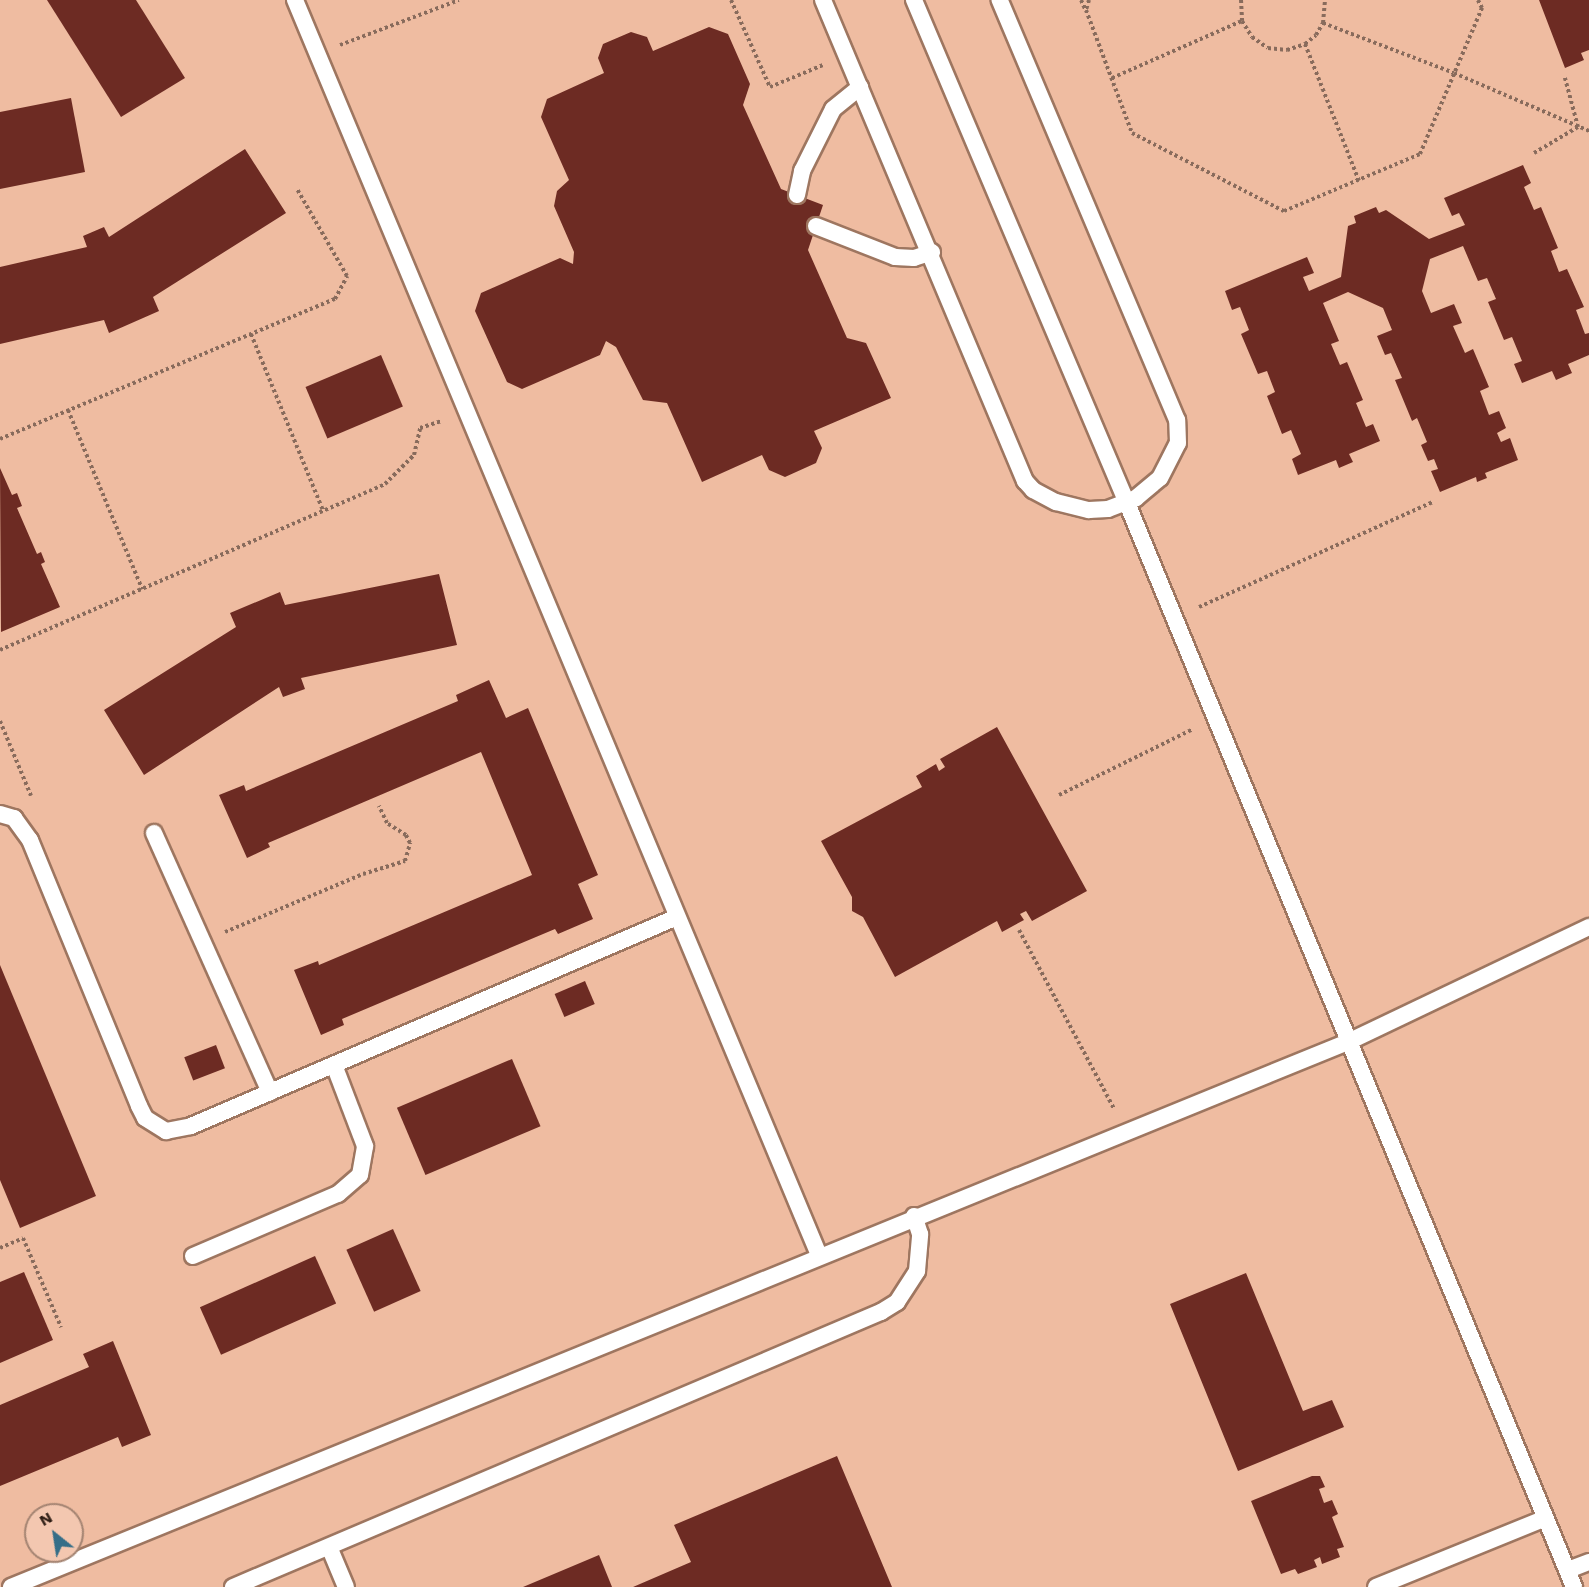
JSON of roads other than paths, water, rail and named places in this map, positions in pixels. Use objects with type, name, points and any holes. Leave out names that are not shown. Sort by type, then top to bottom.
[{"type":"lane","points":[[295,0],[819,1255]]},
{"type":"lane","points":[[823,0],[932,252],[1025,481],[1044,497],[1089,510],[1127,503],[1160,478],[1178,443],[1177,420],[1000,0]]},
{"type":"lane","points":[[914,0],[1127,503],[1574,1587]]},
{"type":"lane","points":[[797,195],[802,171],[833,109],[860,87]]},
{"type":"lane","points":[[816,226],[895,257],[914,258],[932,252]]},
{"type":"lane","points":[[0,814],[24,827],[145,1118],[166,1131],[180,1131],[677,916]]},
{"type":"lane","points":[[154,833],[270,1092]]},
{"type":"lane","points":[[10,1587],[914,1216],[1350,1041],[1589,927]]},
{"type":"lane","points":[[193,1256],[338,1194],[360,1175],[365,1146],[334,1065]]},
{"type":"lane","points":[[233,1587],[330,1549],[881,1312],[897,1302],[917,1271],[920,1234],[914,1216]]},
{"type":"lane","points":[[1376,1587],[1546,1518]]},
{"type":"lane","points":[[330,1549],[346,1587]]},
{"type":"lane","points":[[1568,1570],[1589,1562]]}]
